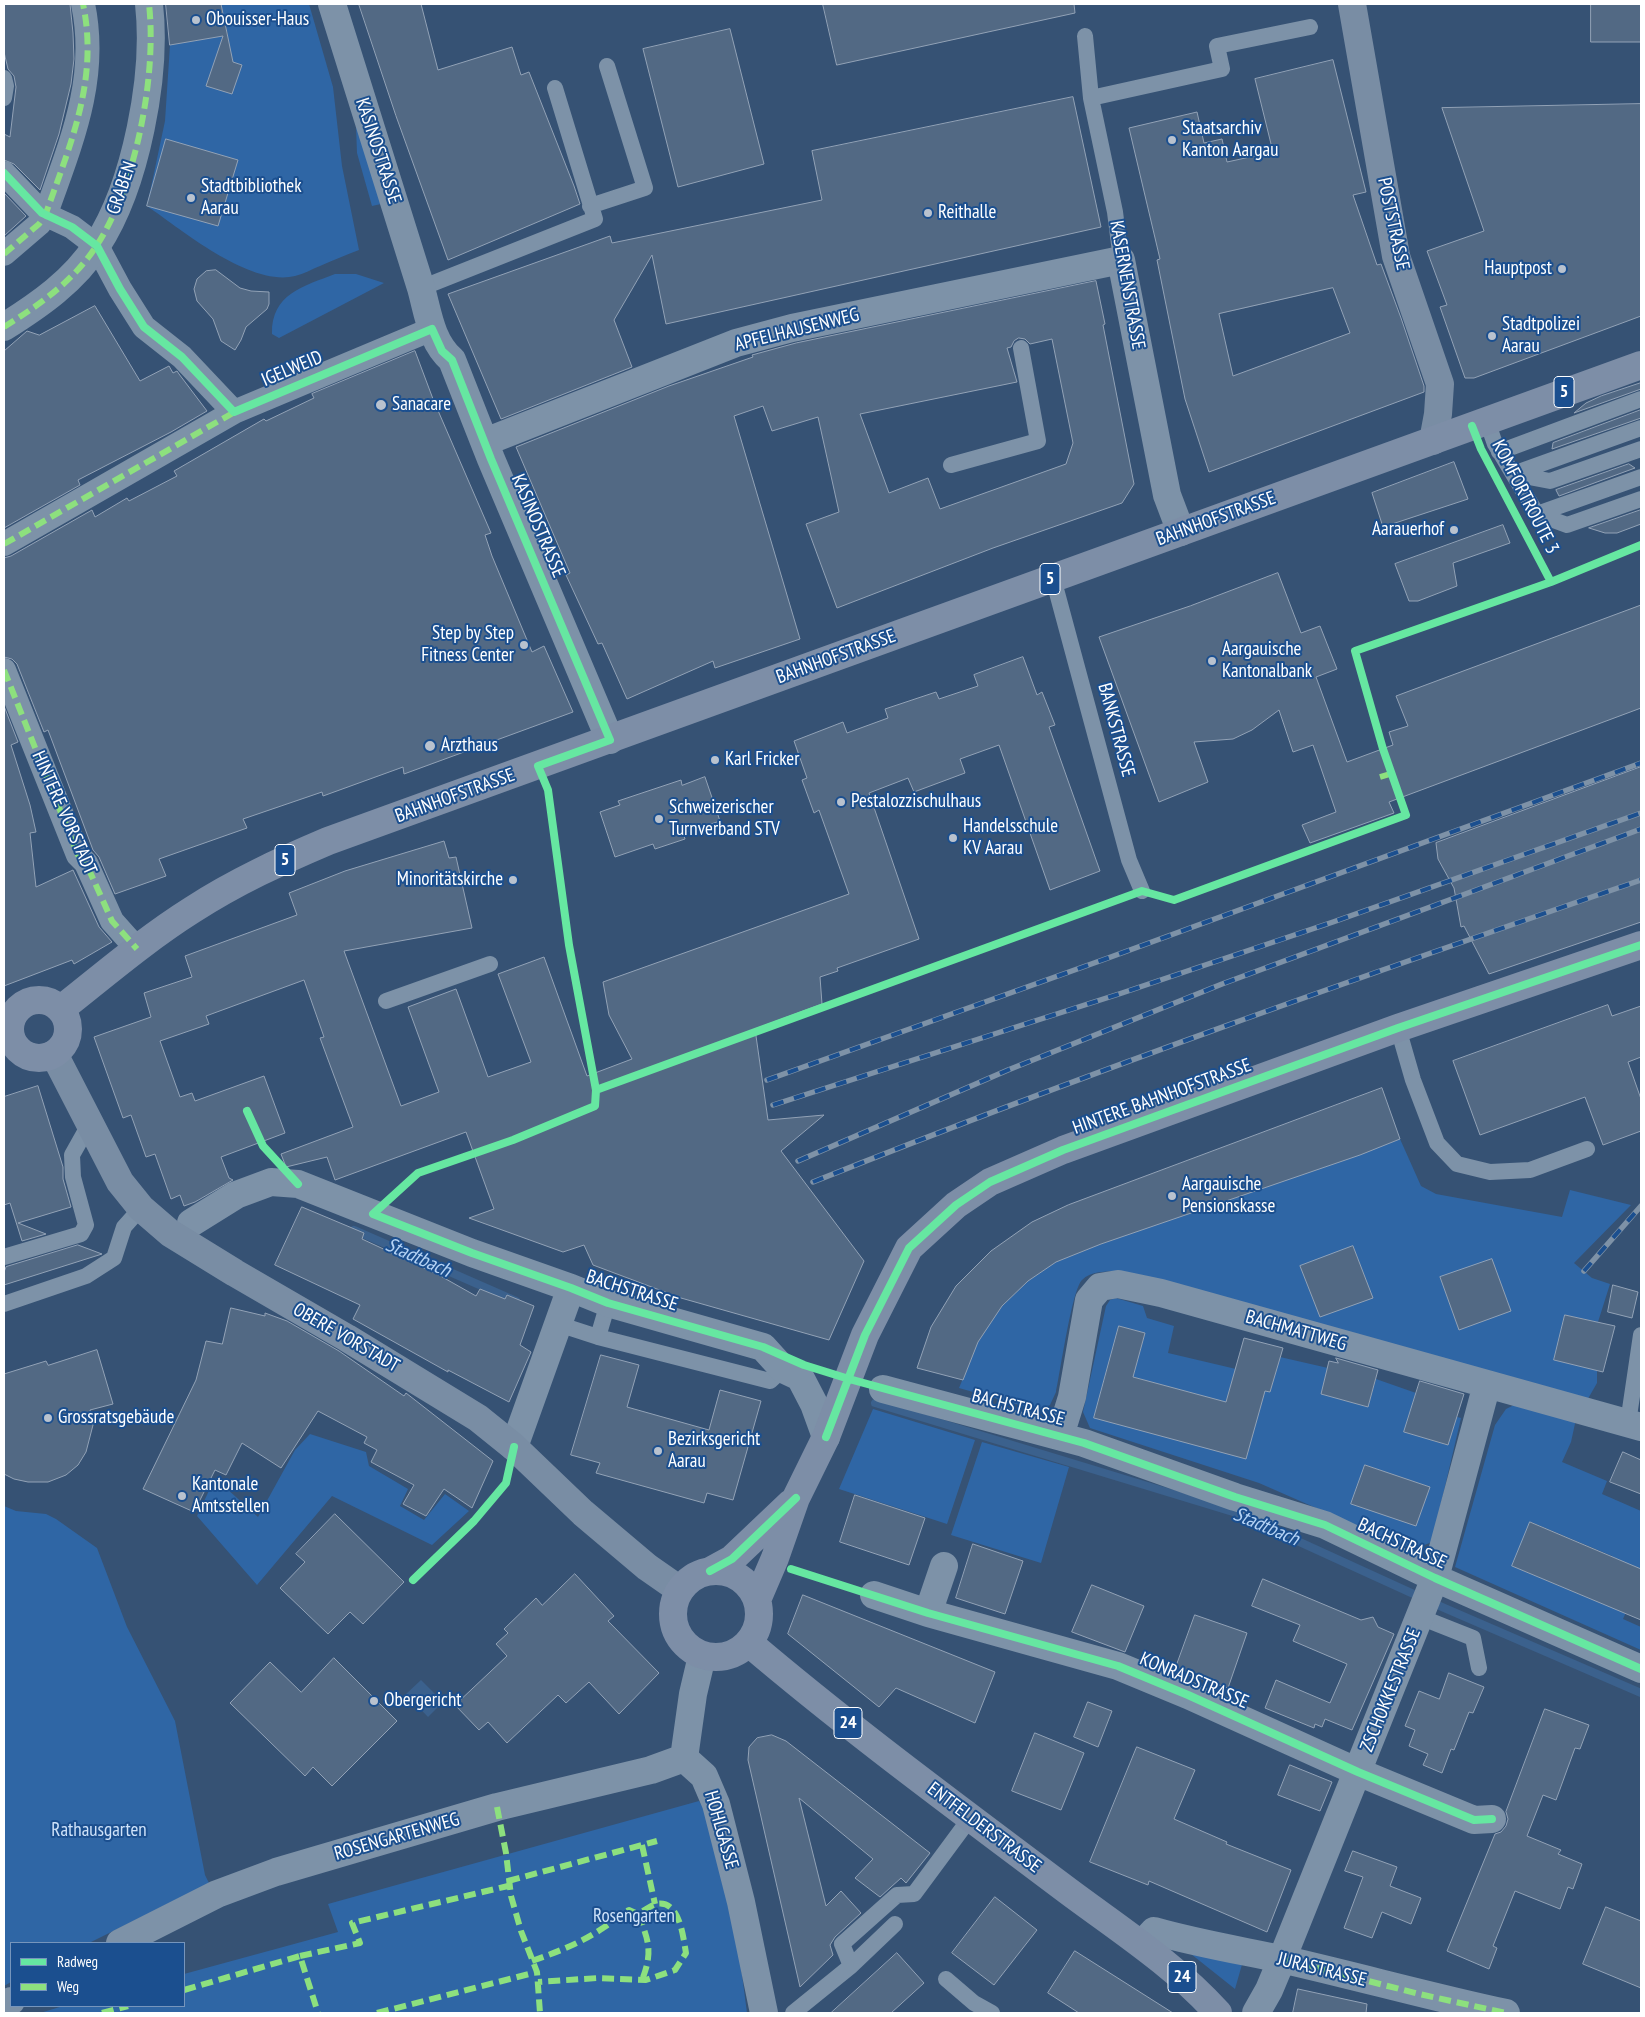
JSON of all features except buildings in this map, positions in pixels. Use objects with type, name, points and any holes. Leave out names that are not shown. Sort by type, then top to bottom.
[{"type":"main road","name":"POSTSTRASSE","points":[[1352,4],[1396,256],[1440,384],[1438,414],[1433,440]]},
{"type":"main road","name":"BAHNHOFSTRASSE","points":[[61,1009],[137,949],[192,910],[257,872],[328,841],[1641,365]]},
{"type":"main road","name":"HINTERE BAHNHOFSTRASSE","points":[[758,1600],[796,1498],[826,1437],[865,1335],[909,1248],[956,1205],[990,1182],[1063,1150],[1398,1028],[1641,945]]},
{"type":"main road","points":[[40,1000],[48,1001],[61,1009],[68,1022],[69,1030],[64,1044],[54,1054],[36,1058],[16,1055],[20,1051],[11,1036],[12,1018],[10,1011],[31,1001],[40,1000]]},
{"type":"main road","name":"OBERE VORSTADT","points":[[54,1054],[120,1182],[140,1208],[170,1232],[235,1273],[347,1338],[478,1418],[514,1447],[583,1513],[647,1567],[680,1590]]},
{"type":"main road","points":[[710,1571],[722,1571],[744,1581],[758,1600],[760,1611],[759,1623],[749,1643],[732,1655],[722,1657],[702,1656],[690,1649],[681,1640],[675,1628],[673,1615],[675,1602],[680,1590],[688,1581],[699,1574],[710,1571],[732,1559],[796,1498]]},
{"type":"main road","name":"ENTFELDERSTRASSE","points":[[749,1643],[798,1684],[971,1818],[1079,1900],[1142,1944],[1199,1991],[1218,2013]]},
{"type":"street","points":[[4,254],[39,224],[45,216],[70,146],[87,79],[88,40],[83,4]]},
{"type":"street","name":"GRABEN","points":[[4,327],[46,300],[73,275],[97,246],[113,218],[128,173],[144,114],[150,60],[149,4]]},
{"type":"street","name":"KASINOSTRASSE","points":[[332,4],[432,328],[442,351],[452,360],[610,740]]},
{"type":"street","points":[[4,173],[45,216],[72,227],[97,246],[120,289],[144,327],[182,357],[234,412]]},
{"type":"street","name":"APFELHAUSENWEG","points":[[485,442],[736,343],[792,328],[1012,289],[1121,260]]},
{"type":"street","name":"KASERNENSTRASSE","points":[[1121,260],[1167,495],[1181,532]]},
{"type":"street","name":"IGELWEID","points":[[4,544],[234,412],[432,328]]},
{"type":"street","name":"HINTERE VORSTADT","points":[[4,670],[78,855],[86,864],[112,921],[126,939],[137,949]]},
{"type":"street","name":"BACHSTRASSE","points":[[190,1223],[236,1195],[271,1182],[298,1184],[472,1253],[608,1303],[763,1346],[783,1369],[800,1377],[814,1404],[826,1437]]},
{"type":"street","name":"BACHMATTWEG","points":[[1060,1436],[1072,1397],[1089,1300],[1100,1287],[1118,1284],[1161,1293],[1635,1425]]},
{"type":"street","points":[[514,1447],[571,1288]]},
{"type":"street","name":"ZSCHOKKESTRASSE","points":[[1256,2013],[1269,1990],[1282,1959],[1426,1600],[1487,1384]]},
{"type":"street","name":"BACHSTRASSE","points":[[883,1389],[1084,1443],[1235,1497],[1325,1525],[1426,1600],[1641,1669]]},
{"type":"street","points":[[928,1613],[944,1566]]},
{"type":"street","name":"KONRADSTRASSE","points":[[874,1594],[928,1613],[1118,1666],[1188,1694],[1358,1772],[1474,1820],[1492,1819]]},
{"type":"street","points":[[684,1758],[693,1694],[702,1656]]},
{"type":"street","name":"ROSENGARTENWEG","points":[[122,1942],[217,1894],[276,1872],[497,1808],[651,1770],[684,1758]]},
{"type":"street","name":"HOHLGASSE","points":[[684,1758],[704,1776],[716,1804],[741,1902],[764,2013]]},
{"type":"street","name":"JURASTRASSE","points":[[1142,1944],[1154,1931],[1187,1941],[1282,1959],[1419,1994],[1506,2013]]},
{"type":"lane","points":[[1091,98],[1222,69],[1217,46],[1310,27]]},
{"type":"lane","name":"KASERNENSTRASSE","points":[[1085,36],[1091,98],[1115,212],[1121,260]]},
{"type":"lane","points":[[590,206],[646,188],[607,66]]},
{"type":"lane","points":[[4,78],[6,86],[4,98]]},
{"type":"lane","points":[[421,288],[595,219],[555,88]]},
{"type":"lane","points":[[951,465],[1038,442],[1021,348]]},
{"type":"lane","points":[[1500,452],[1641,399]]},
{"type":"lane","points":[[1487,421],[1500,452],[1537,514],[1567,525],[1641,499]]},
{"type":"lane","points":[[1513,474],[1641,428]]},
{"type":"lane","points":[[1513,474],[1550,481],[1641,449]]},
{"type":"lane","points":[[1537,514],[1641,477]]},
{"type":"lane","name":"BANKSTRASSE","points":[[1053,578],[1130,860],[1142,891]]},
{"type":"lane","points":[[386,1001],[490,964]]},
{"type":"lane","points":[[1398,1028],[1413,1080],[1437,1143],[1458,1164],[1490,1172],[1530,1170],[1587,1149]]},
{"type":"lane","points":[[4,1257],[81,1234],[86,1225],[73,1177],[72,1155],[90,1123]]},
{"type":"lane","points":[[4,1304],[86,1276],[114,1258],[124,1227],[140,1208]]},
{"type":"lane","points":[[598,1337],[608,1303]]},
{"type":"lane","points":[[558,1324],[598,1337],[770,1382],[783,1369]]},
{"type":"lane","points":[[1635,1425],[1641,1335]]},
{"type":"lane","points":[[1426,1600],[1473,1638],[1479,1668]]},
{"type":"lane","points":[[851,1966],[842,1944],[897,1895],[914,1894],[971,1818]]},
{"type":"lane","points":[[793,2013],[851,1966],[895,1924]]},
{"type":"lane","points":[[946,1979],[974,2003],[992,2013]]},
{"type":"green space","points":[[221,4],[309,4],[333,87],[342,166],[359,250],[295,276],[277,277],[258,273],[217,254],[147,206],[165,121],[170,45],[228,35]]},
{"type":"green space","points":[[356,126],[358,126],[381,204],[372,206],[357,153]]},
{"type":"green space","points":[[335,274],[356,274],[384,283],[279,338],[272,334],[273,320],[277,309],[283,301],[301,288]]},
{"type":"green space","points":[[1400,1139],[1421,1186],[1436,1194],[1562,1217],[1570,1190],[1631,1205],[1574,1263],[1592,1278],[1610,1284],[1598,1322],[1565,1315],[1554,1360],[1597,1370],[1597,1383],[1585,1404],[1115,1271],[1097,1272],[1089,1275],[1082,1280],[1078,1287],[1070,1315],[1056,1392],[1050,1405],[1041,1409],[1026,1407],[959,1388],[978,1342],[1002,1306],[1028,1281],[1056,1262],[1101,1244]]},
{"type":"green space","points":[[1116,1298],[1143,1306],[1147,1318],[1174,1326],[1168,1353],[1236,1369],[1232,1382],[1270,1392],[1280,1357],[1328,1368],[1321,1394],[1368,1407],[1376,1379],[1416,1393],[1405,1432],[1447,1445],[1457,1417],[1461,1418],[1432,1542],[1412,1550],[1259,1483],[1090,1428],[1083,1412],[1106,1306],[1110,1300]],"holes":[[[1119,1326],[1145,1333],[1133,1377],[1259,1411],[1094,1418]],[[1365,1465],[1430,1487],[1351,1504]]]},
{"type":"green space","points":[[1518,1403],[1576,1419],[1571,1442],[1562,1462],[1607,1481],[1602,1494],[1641,1511],[1641,1578],[1623,1619],[1641,1627],[1641,1650],[1455,1567],[1495,1425],[1506,1409]],"holes":[[[1531,1522],[1612,1556],[1593,1600],[1512,1566]]]},
{"type":"green space","points":[[873,1409],[975,1440],[947,1524],[839,1489]]},
{"type":"green space","points":[[310,1434],[366,1452],[369,1466],[408,1489],[400,1506],[424,1520],[445,1494],[469,1511],[432,1545],[332,1496],[257,1585],[197,1516],[215,1478],[258,1517],[295,1450]]},
{"type":"green space","points":[[982,1442],[1069,1467],[1041,1563],[951,1535]]},
{"type":"green space","name":"Rathausgarten","points":[[4,1506],[16,1511],[46,1514],[97,1548],[127,1627],[175,1721],[205,1875],[211,1887],[190,1893],[91,1942],[10,1942],[10,1983],[4,1986]]},
{"type":"green space","name":"Rosengarten","points":[[699,1801],[704,1809],[732,1898],[747,2013],[40,2013],[60,2007],[185,2007],[185,1974],[338,1932],[328,1904]]},
{"type":"green space","points":[[1191,1954],[1243,1961],[1235,1989]]},
{"type":"shaded area","points":[[421,1680],[443,1702],[428,1717],[406,1694]]},
{"type":"waterway","name":"Stadtbach","points":[[354,1230],[516,1301]]},
{"type":"waterway","name":"Stadtbach","points":[[875,1403],[1236,1513],[1442,1607],[1641,1693]]},
{"type":"railway","points":[[767,1080],[1108,958],[1641,763]]},
{"type":"railway","points":[[773,1105],[1122,993],[1333,922],[1641,813]]},
{"type":"railway","points":[[798,1161],[1008,1070],[1222,984],[1641,829]]},
{"type":"railway","points":[[813,1182],[1018,1102],[1122,1064],[1329,989],[1641,880]]},
{"type":"railway","points":[[1584,1271],[1641,1206]]},
{"type":"marked path","points":[[4,254],[39,224],[45,216],[64,164],[85,86],[87,32],[83,4]]},
{"type":"marked path","points":[[4,327],[43,301],[67,281],[88,258],[111,220],[123,192],[141,129],[150,63],[151,32],[149,4]]},
{"type":"marked path","points":[[4,544],[238,410]]},
{"type":"marked path","points":[[4,670],[78,855],[86,863],[112,921],[137,949]]},
{"type":"marked path","points":[[1380,777],[1390,774],[1392,779]]},
{"type":"marked path","points":[[497,1807],[506,1853],[511,1896],[521,1931],[537,1972],[540,2013]]},
{"type":"marked path","points":[[508,1881],[657,1841]]},
{"type":"marked path","points":[[642,1845],[655,1904]]},
{"type":"marked path","points":[[300,1956],[360,1943],[352,1923],[508,1886]]},
{"type":"marked path","points":[[532,1961],[560,1951],[586,1938],[629,1910],[638,1914],[656,1904],[664,1904],[670,1907],[675,1913],[682,1929],[686,1953],[675,1970],[646,1980],[598,1978],[538,1982]]},
{"type":"marked path","points":[[638,1914],[648,1947],[648,1962],[642,1980]]},
{"type":"marked path","points":[[185,1990],[300,1956],[318,2013]]},
{"type":"marked path","points":[[1282,1959],[1419,1994],[1506,2013]]},
{"type":"marked path","points":[[377,2013],[537,1972]]},
{"type":"marked path","points":[[102,2013],[124,2007]]},
{"type":"cycle path","points":[[4,173],[42,213],[72,227],[97,246],[120,289],[144,327],[182,357],[234,412],[432,329],[442,351],[452,360],[491,459],[610,740],[538,766],[548,790],[569,945],[596,1090],[595,1106],[513,1140],[418,1173],[373,1214],[608,1303],[763,1347],[804,1365],[849,1379],[1084,1443],[1235,1497],[1325,1525],[1435,1578],[1641,1669]]},
{"type":"cycle path","name":"KOMFORTROUTE 3","points":[[1472,426],[1481,449],[1551,582]]},
{"type":"cycle path","points":[[596,1090],[1142,891],[1174,900],[1406,815],[1383,749],[1355,651],[1551,582],[1641,545]]},
{"type":"cycle path","points":[[826,1437],[865,1335],[909,1248],[956,1205],[990,1182],[1063,1150],[1398,1028],[1641,945]]},
{"type":"cycle path","points":[[247,1111],[263,1146],[298,1184]]},
{"type":"cycle path","points":[[413,1580],[474,1521],[506,1483],[514,1447]]},
{"type":"cycle path","points":[[710,1571],[732,1559],[796,1498]]},
{"type":"cycle path","points":[[791,1569],[928,1613],[1118,1666],[1188,1695],[1358,1772],[1474,1820],[1492,1819]]},
{"type":"place","name":"Obouisser-Haus","points":[[196,20]]},
{"type":"place","name":"Staatsarchiv Kanton Aargau","points":[[1172,140]]},
{"type":"place","name":"Stadtbibliothek Aarau","points":[[191,198]]},
{"type":"place","name":"Reithalle","points":[[928,213]]},
{"type":"place","name":"Hauptpost","points":[[1562,269]]},
{"type":"place","name":"Stadtpolizei Aarau","points":[[1492,336]]},
{"type":"place","name":"Sanacare","points":[[381,405]]},
{"type":"place","name":"Aarauerhof","points":[[1454,530]]},
{"type":"place","name":"Step by Step Fitness Center","points":[[524,645]]},
{"type":"place","name":"Aargauische Kantonalbank","points":[[1212,661]]},
{"type":"place","name":"Arzthaus","points":[[430,746]]},
{"type":"place","name":"Karl Fricker","points":[[715,760]]},
{"type":"place","name":"Pestalozzischulhaus","points":[[841,802]]},
{"type":"place","name":"Schweizerischer Turnverband STV","points":[[659,819]]},
{"type":"place","name":"Handelsschule KV Aarau","points":[[953,838]]},
{"type":"place","name":"Minoritätskirche","points":[[513,880]]},
{"type":"place","name":"Aargauische Pensionskasse","points":[[1172,1196]]},
{"type":"place","name":"Grossratsgebäude","points":[[48,1418]]},
{"type":"place","name":"Bezirksgericht Aarau","points":[[658,1451]]},
{"type":"place","name":"Kantonale Amtsstellen","points":[[182,1496]]},
{"type":"place","name":"Obergericht","points":[[374,1701]]}]
